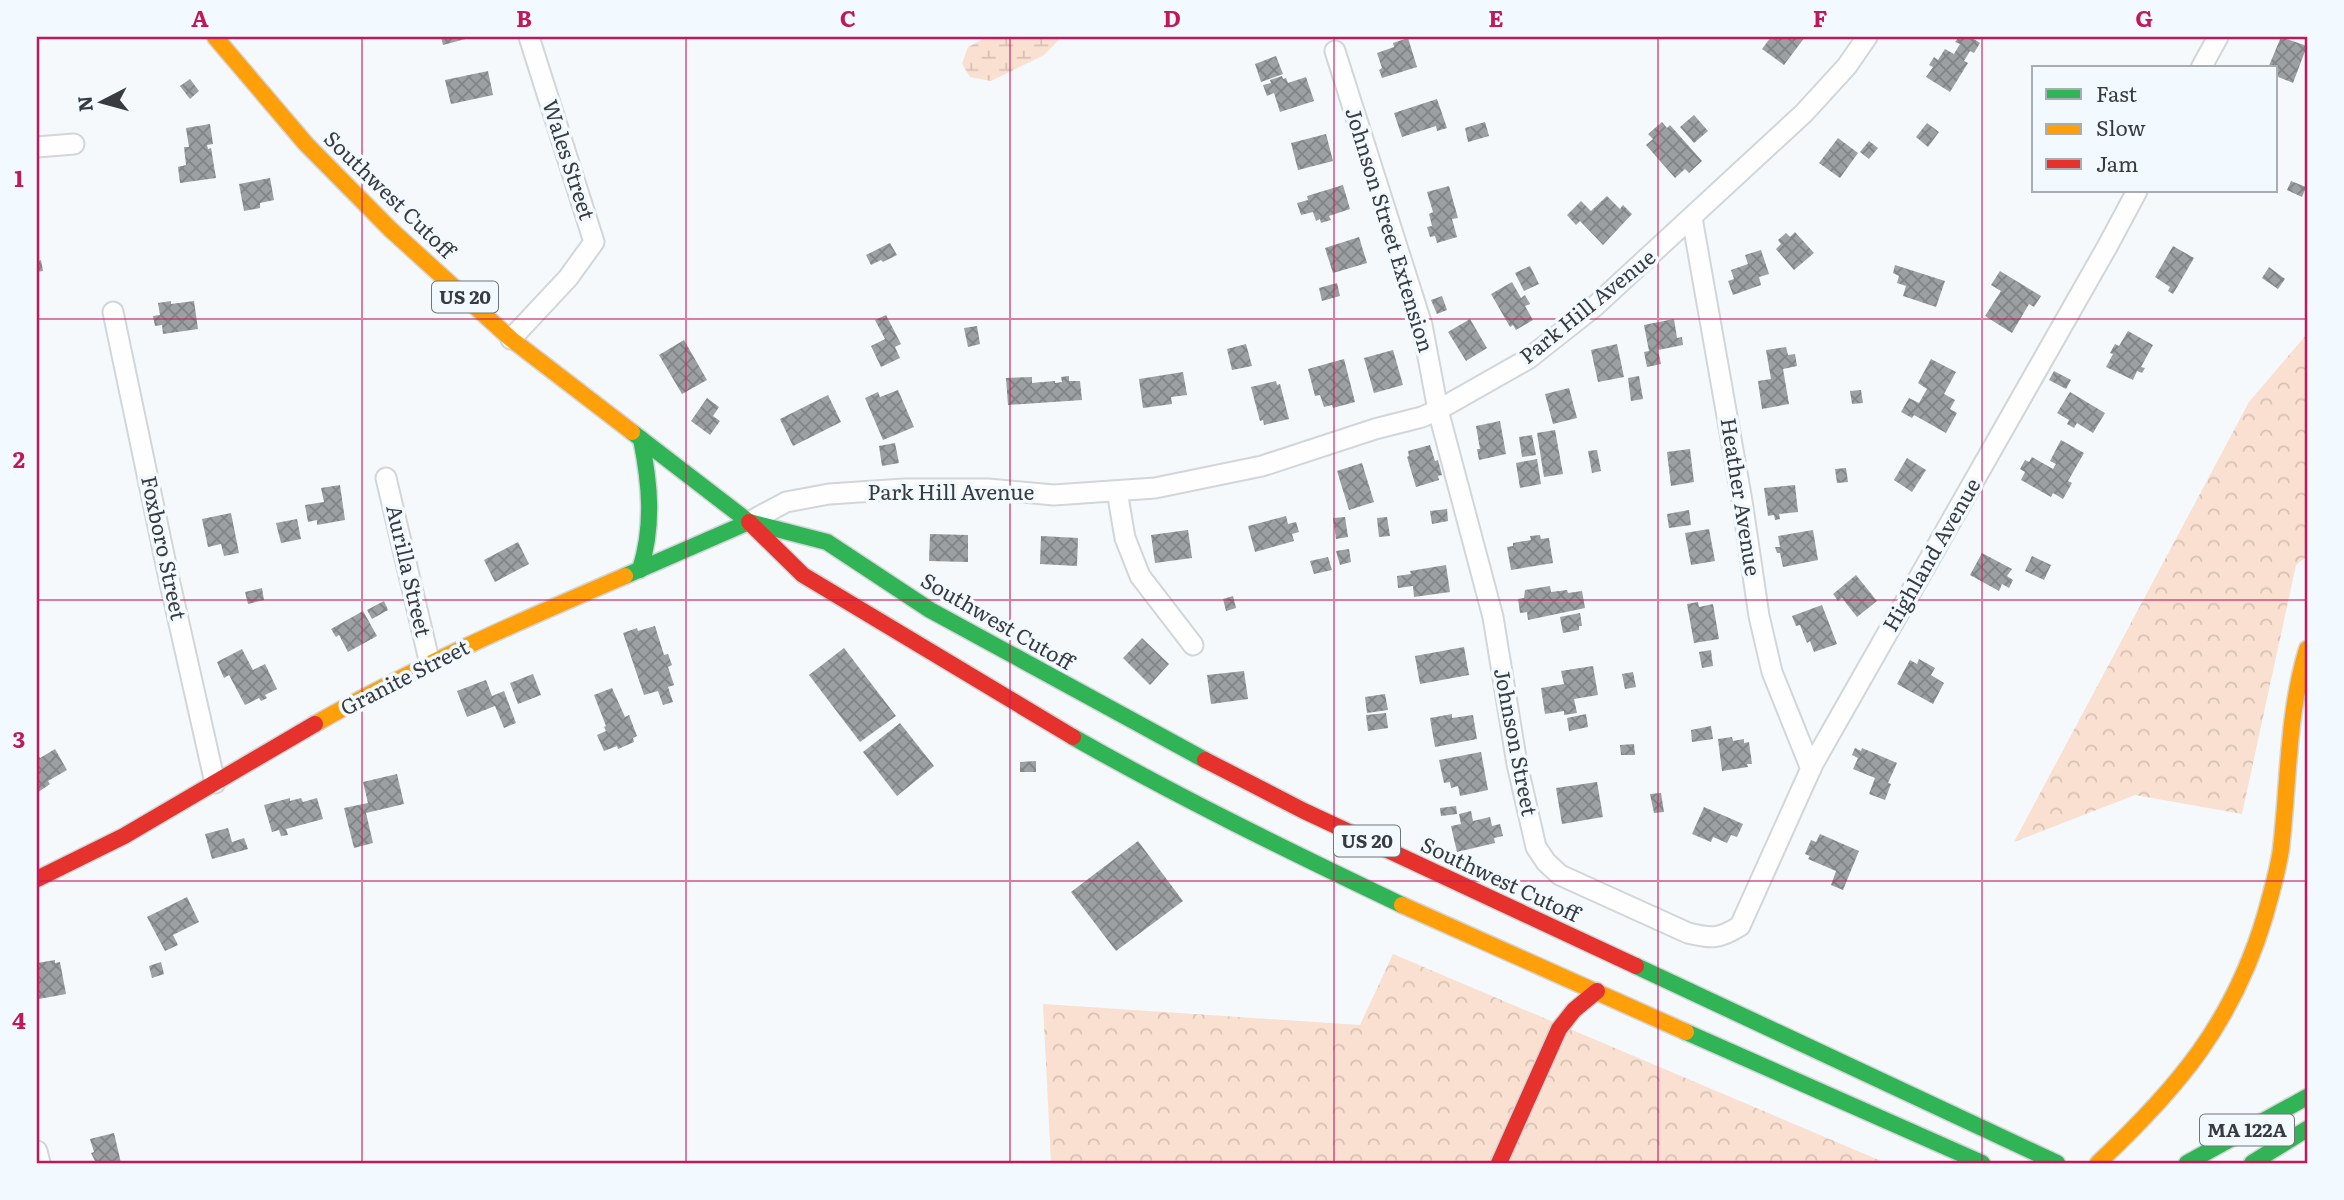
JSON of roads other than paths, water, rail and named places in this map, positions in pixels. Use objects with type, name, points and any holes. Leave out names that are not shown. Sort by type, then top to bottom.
[{"type":"main road","name":"Southwest Cutoff","points":[[215,37],[306,144],[390,229],[512,339],[749,522],[803,575],[1033,715],[1176,787],[1318,865],[1435,920],[1980,1162]]},
{"type":"main road","points":[[640,570],[648,548],[652,523],[651,484],[641,439]]},
{"type":"main road","name":"Southwest Cutoff","points":[[749,522],[827,542],[930,610],[1188,757],[2057,1163]]},
{"type":"main road","name":"Granite Street","points":[[37,879],[152,822],[363,698],[430,664],[483,638],[749,522]]},
{"type":"main road","points":[[2098,1163],[2174,1088],[2208,1045],[2244,977],[2262,930],[2281,853],[2292,709],[2307,649]]},
{"type":"main road","points":[[1499,1163],[1559,1029],[1574,1010],[1597,991]]},
{"type":"main road","name":"MA 122A","points":[[2187,1163],[2307,1097]]},
{"type":"main road","name":"MA 122A","points":[[2252,1163],[2307,1129]]},
{"type":"street","name":"Wales Street","points":[[512,339],[568,278],[594,242],[530,37]]},
{"type":"street","name":"Park Hill Avenue","points":[[786,502],[829,494],[904,489],[988,489],[1054,495],[1155,488],[1262,466],[1375,429],[1422,417],[1499,377],[1550,342],[1627,279],[1804,114],[1847,66],[1867,37]]},
{"type":"street","points":[[2203,66],[2218,37]]},
{"type":"street","name":"Johnson Street Extension","points":[[1335,51],[1422,325],[1438,410]]},
{"type":"street","points":[[37,147],[74,144]]},
{"type":"street","name":"Highland Avenue","points":[[1740,926],[1811,769],[2136,192]]},
{"type":"street","name":"Heather Avenue","points":[[1692,218],[1740,488],[1759,616],[1772,672],[1811,769]]},
{"type":"street","name":"Foxboro Street","points":[[113,312],[215,783]]},
{"type":"street","name":"Johnson Street","points":[[1438,410],[1493,617],[1517,764],[1536,847],[1546,862],[1560,875],[1688,933],[1709,938],[1724,936],[1740,926]]},
{"type":"street","name":"Aurilla Street","points":[[386,478],[430,664]]},
{"type":"street","points":[[1117,491],[1125,538],[1140,576],[1193,645]]},
{"type":"street","name":"Granite Street","points":[[749,522],[786,502]]},
{"type":"street","points":[[37,1151],[40,1163]]}]
